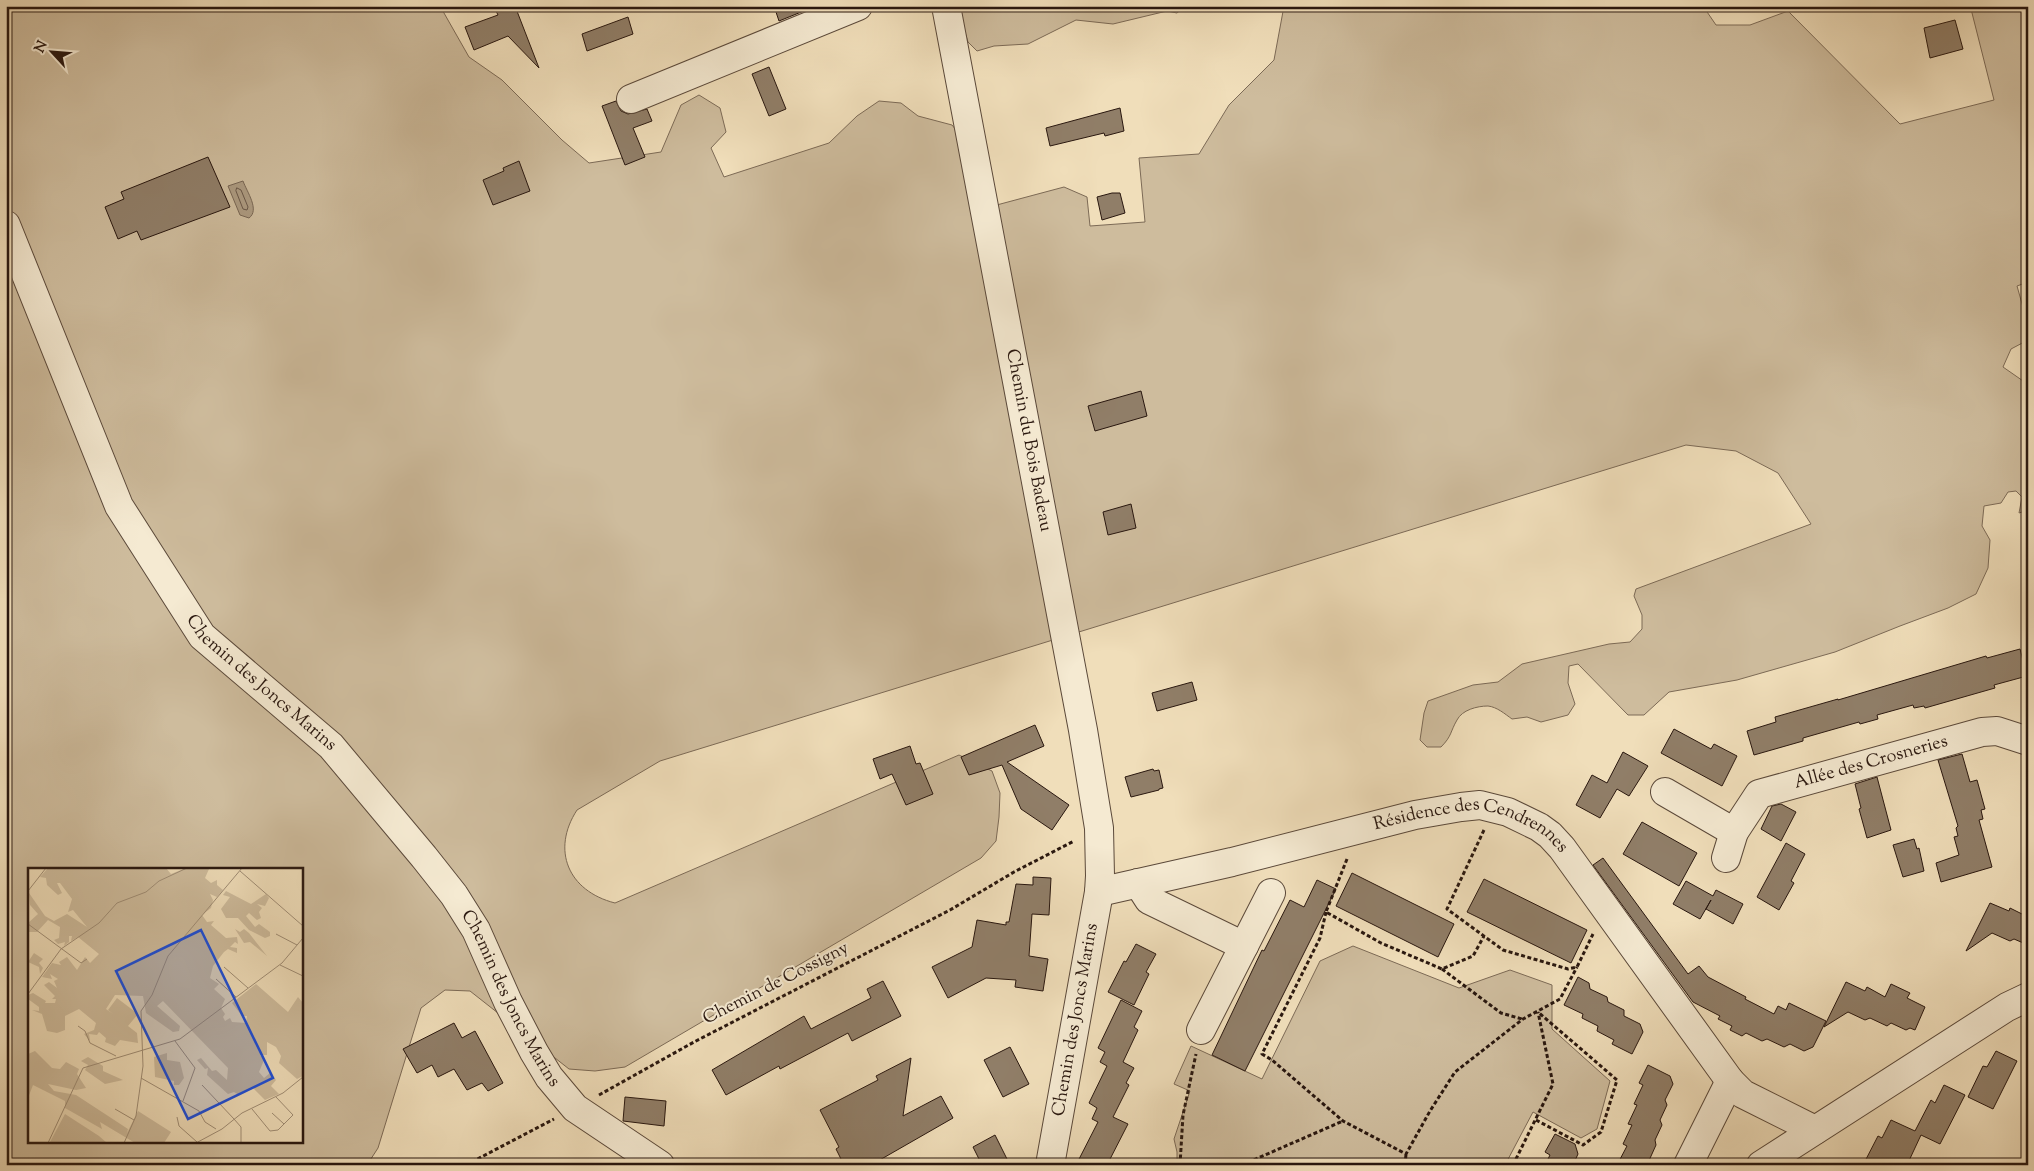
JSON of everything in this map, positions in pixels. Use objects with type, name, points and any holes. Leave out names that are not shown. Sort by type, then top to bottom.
[{"type":"street","points":[[631,99],[858,6]]},
{"type":"street","name":"Chemin du Bois Badeau","points":[[946,6],[1060,602],[1099,828],[1100,884]]},
{"type":"street","name":"Chemin des Joncs Marins","points":[[6,225],[120,506],[202,636],[331,746],[454,895],[476,930],[508,1002],[534,1052],[549,1077],[574,1108],[660,1165]]},
{"type":"street","name":"Allée des Crosneries","points":[[1726,858],[1734,832],[1759,794],[1982,732],[1997,731],[2028,740]]},
{"type":"street","points":[[1666,792],[1734,832]]},
{"type":"street","name":"Résidence des Cendrennes","points":[[1100,884],[1138,883],[1232,862],[1441,809],[1480,805],[1494,808],[1524,819],[1550,835],[1562,848],[1730,1081],[1743,1094],[1815,1130]]},
{"type":"street","points":[[1138,883],[1149,900],[1244,946]]},
{"type":"street","name":"Chemin des Joncs Marins","points":[[1050,1165],[1100,884]]},
{"type":"street","points":[[1201,1030],[1271,892]]},
{"type":"street","points":[[1761,1165],[2007,1007],[2028,997]]},
{"type":"street","points":[[1688,1165],[1730,1081]]},
{"type":"path","points":[[1494,808],[1447,909],[1503,950],[1568,969],[1577,967]]},
{"type":"path","name":"Chemin de Cossigny","points":[[466,1165],[694,1042],[950,910],[1014,872],[1099,828]]},
{"type":"path","points":[[1351,831],[1351,848],[1326,912],[1320,938],[1262,1054],[1272,1060],[1343,1121],[1406,1154]]},
{"type":"path","points":[[1405,1165],[1406,1154],[1455,1072],[1523,1019],[1560,999],[1605,909]]},
{"type":"path","points":[[1326,912],[1381,943],[1442,969],[1501,1013],[1523,1019]]},
{"type":"path","points":[[1442,969],[1473,956],[1484,936]]},
{"type":"path","points":[[1512,1165],[1553,1084],[1538,1012]]},
{"type":"path","points":[[1536,1120],[1583,1145],[1601,1132],[1617,1080],[1538,1012]]},
{"type":"path","points":[[1180,1165],[1183,1115],[1201,1030]]},
{"type":"path","points":[[1242,1165],[1343,1121]]},
{"type":"shaded area","points":[[6,6],[440,6],[469,57],[502,80],[562,140],[589,163],[661,152],[681,105],[699,95],[720,108],[726,132],[711,148],[724,177],[829,143],[857,116],[879,101],[901,103],[918,116],[952,125],[973,151],[978,210],[1064,187],[1087,197],[1090,226],[1145,222],[1139,158],[1199,154],[1229,105],[1274,60],[1284,6],[1703,6],[1716,25],[1750,25],[1788,11],[1900,124],[1994,100],[1971,9],[1981,6],[2028,6],[2028,282],[2017,286],[2028,325],[2028,340],[2011,349],[2003,367],[2026,383],[2028,396],[2028,510],[2019,513],[2022,497],[2016,491],[2008,492],[2001,503],[1984,506],[1982,526],[1990,540],[1988,568],[1976,594],[1948,608],[1835,652],[1737,680],[1669,692],[1644,715],[1628,715],[1578,664],[1569,666],[1568,683],[1575,704],[1568,715],[1541,722],[1527,717],[1512,719],[1501,711],[1488,706],[1475,708],[1466,711],[1459,717],[1449,737],[1441,747],[1427,747],[1420,740],[1424,713],[1428,701],[1473,685],[1498,682],[1522,664],[1609,644],[1630,642],[1642,629],[1642,615],[1634,596],[1636,589],[1811,524],[1778,473],[1736,451],[1686,445],[660,761],[577,810],[569,825],[565,840],[565,854],[569,867],[575,879],[599,897],[615,903],[959,755],[992,771],[1000,793],[996,841],[981,858],[625,1067],[595,1071],[569,1069],[470,991],[445,990],[421,1008],[378,1148],[367,1165],[6,1165]]},
{"type":"shaded area","points":[[957,6],[1185,6],[1177,13],[1167,11],[1113,24],[1076,20],[1028,44],[994,46],[977,51],[968,42]]},
{"type":"shaded area","points":[[1353,946],[1459,988],[1510,970],[1552,985],[1552,1029],[1610,1081],[1597,1129],[1581,1138],[1533,1112],[1505,1165],[1177,1165],[1174,1139],[1190,1091],[1174,1084],[1191,1046],[1262,1079],[1320,961]]},
{"type":"water","points":[[243,181],[253,206],[252,215],[249,218],[240,215],[228,186]]},
{"type":"building","points":[[509,6],[515,6],[539,68],[508,36],[474,50],[465,27],[498,15],[496,11]]},
{"type":"building","points":[[774,6],[816,6],[779,21]]},
{"type":"building","points":[[628,17],[633,34],[587,51],[582,34]]},
{"type":"building","points":[[1955,20],[1963,49],[1930,58],[1924,28]]},
{"type":"building","points":[[769,67],[786,109],[769,116],[752,74]]},
{"type":"building","points":[[616,101],[621,111],[628,114],[647,109],[652,121],[633,128],[645,157],[625,165],[602,106]]},
{"type":"building","points":[[1120,108],[1124,131],[1105,136],[1104,133],[1050,146],[1046,128]]},
{"type":"building","points":[[208,157],[230,207],[141,240],[137,231],[118,239],[105,207],[124,199],[121,192]]},
{"type":"building","points":[[519,161],[530,191],[493,205],[483,180],[504,171],[503,168]]},
{"type":"building","points":[[1120,193],[1125,213],[1102,220],[1097,197]]},
{"type":"building","points":[[1141,391],[1147,416],[1095,431],[1088,406]]},
{"type":"building","points":[[1131,504],[1136,528],[1108,535],[1103,512]]},
{"type":"building","points":[[2020,649],[2027,676],[1994,685],[1995,688],[1925,708],[1924,706],[1914,708],[1913,705],[1877,715],[1878,719],[1860,724],[1859,722],[1803,738],[1803,741],[1754,755],[1747,731],[1776,722],[1775,717],[1986,656],[1987,658]]},
{"type":"building","points":[[1192,682],[1197,700],[1157,711],[1152,693]]},
{"type":"building","points":[[1035,725],[1044,746],[1007,762],[1069,805],[1052,830],[1021,809],[1002,765],[969,775],[961,757]]},
{"type":"building","points":[[1674,729],[1711,749],[1714,744],[1737,756],[1722,786],[1661,753]]},
{"type":"building","points":[[910,746],[916,764],[920,763],[933,794],[906,805],[892,774],[880,779],[873,759]]},
{"type":"building","points":[[1623,752],[1648,766],[1629,796],[1617,789],[1600,818],[1576,805],[1592,775],[1607,783]]},
{"type":"building","points":[[1962,754],[1970,782],[1977,780],[1985,809],[1981,810],[1983,819],[1979,820],[1992,867],[1941,882],[1936,863],[1959,855],[1954,837],[1958,836],[1956,828],[1958,826],[1938,760]]},
{"type":"building","points":[[1153,769],[1154,771],[1159,770],[1163,788],[1131,797],[1125,777]]},
{"type":"building","points":[[1877,777],[1891,830],[1867,838],[1859,809],[1861,808],[1855,784]]},
{"type":"building","points":[[1781,804],[1796,812],[1781,841],[1761,829],[1772,806]]},
{"type":"building","points":[[1642,822],[1697,853],[1679,886],[1623,854]]},
{"type":"building","points":[[1914,839],[1917,849],[1919,848],[1924,871],[1903,877],[1893,845]]},
{"type":"building","points":[[1786,843],[1805,854],[1791,881],[1794,883],[1779,910],[1757,897]]},
{"type":"building","points":[[1603,858],[1688,974],[1699,966],[1708,977],[1774,1014],[1778,1006],[1786,1010],[1789,1003],[1826,1021],[1813,1047],[1804,1051],[1790,1044],[1784,1047],[1767,1039],[1762,1041],[1746,1033],[1742,1036],[1730,1030],[1732,1026],[1718,1019],[1720,1016],[1693,1002],[1593,865]]},
{"type":"building","points":[[1352,873],[1454,924],[1438,957],[1336,906]]},
{"type":"building","points":[[1033,877],[1051,878],[1049,915],[1032,914],[1029,956],[1048,959],[1043,991],[1015,987],[1016,980],[986,978],[948,998],[932,967],[972,947],[977,920],[1006,925],[1006,922],[1009,922],[1016,884],[1033,885]]},
{"type":"building","points":[[1484,879],[1587,930],[1571,963],[1467,912]]},
{"type":"building","points":[[1317,880],[1336,889],[1245,1071],[1212,1055],[1262,950],[1264,951],[1290,900],[1304,907]]},
{"type":"building","points":[[1686,881],[1713,896],[1716,890],[1743,904],[1733,924],[1706,909],[1711,900],[1700,919],[1673,904]]},
{"type":"building","points":[[1990,903],[2009,911],[2010,908],[2028,917],[2028,945],[2014,939],[2010,941],[1992,933],[1966,951]]},
{"type":"building","points":[[1136,944],[1156,954],[1146,972],[1149,974],[1134,1005],[1108,992],[1124,961],[1126,962]]},
{"type":"building","points":[[1578,977],[1589,983],[1590,989],[1607,997],[1608,1002],[1624,1010],[1624,1016],[1640,1024],[1643,1032],[1632,1054],[1612,1044],[1614,1040],[1597,1031],[1598,1026],[1582,1018],[1583,1014],[1564,1005]]},
{"type":"building","points":[[883,981],[901,1016],[852,1041],[848,1033],[780,1069],[779,1066],[726,1095],[712,1070],[804,1016],[811,1029],[871,998],[867,989]]},
{"type":"building","points":[[1846,982],[1865,991],[1867,987],[1885,997],[1891,984],[1910,993],[1907,998],[1925,1007],[1915,1030],[1910,1028],[1906,1030],[1891,1023],[1887,1026],[1870,1018],[1865,1020],[1848,1012],[1824,1027]]},
{"type":"building","points":[[1121,1000],[1142,1011],[1134,1027],[1138,1030],[1123,1062],[1134,1068],[1126,1083],[1129,1085],[1113,1117],[1128,1124],[1107,1165],[1076,1165],[1098,1122],[1092,1119],[1097,1108],[1089,1103],[1107,1066],[1100,1062],[1105,1052],[1098,1048]]},
{"type":"building","points":[[454,1023],[462,1038],[475,1031],[503,1083],[488,1091],[482,1083],[467,1090],[454,1069],[438,1077],[432,1065],[417,1073],[403,1049]]},
{"type":"building","points":[[1010,1047],[1029,1084],[1003,1097],[984,1060]]},
{"type":"building","points":[[1996,1051],[2017,1061],[1993,1109],[1968,1097],[1983,1066],[1987,1067]]},
{"type":"building","points":[[911,1058],[903,1116],[941,1096],[953,1118],[871,1165],[844,1165],[836,1149],[839,1147],[820,1110],[878,1080],[876,1076]]},
{"type":"building","points":[[1648,1065],[1670,1076],[1673,1084],[1665,1100],[1667,1105],[1660,1120],[1662,1125],[1655,1140],[1656,1145],[1647,1165],[1617,1165],[1627,1146],[1623,1144],[1632,1125],[1628,1124],[1637,1105],[1634,1104],[1643,1085],[1639,1083]]},
{"type":"building","points":[[1944,1085],[1965,1095],[1940,1144],[1921,1135],[1907,1165],[1863,1165],[1878,1136],[1882,1138],[1891,1120],[1915,1131],[1931,1100],[1935,1103]]},
{"type":"building","points":[[625,1097],[666,1101],[664,1126],[623,1121]]},
{"type":"building","points":[[1555,1134],[1575,1144],[1578,1154],[1573,1165],[1545,1165],[1550,1155],[1545,1152]]},
{"type":"building","points":[[995,1135],[1010,1165],[982,1165],[973,1147]]}]
